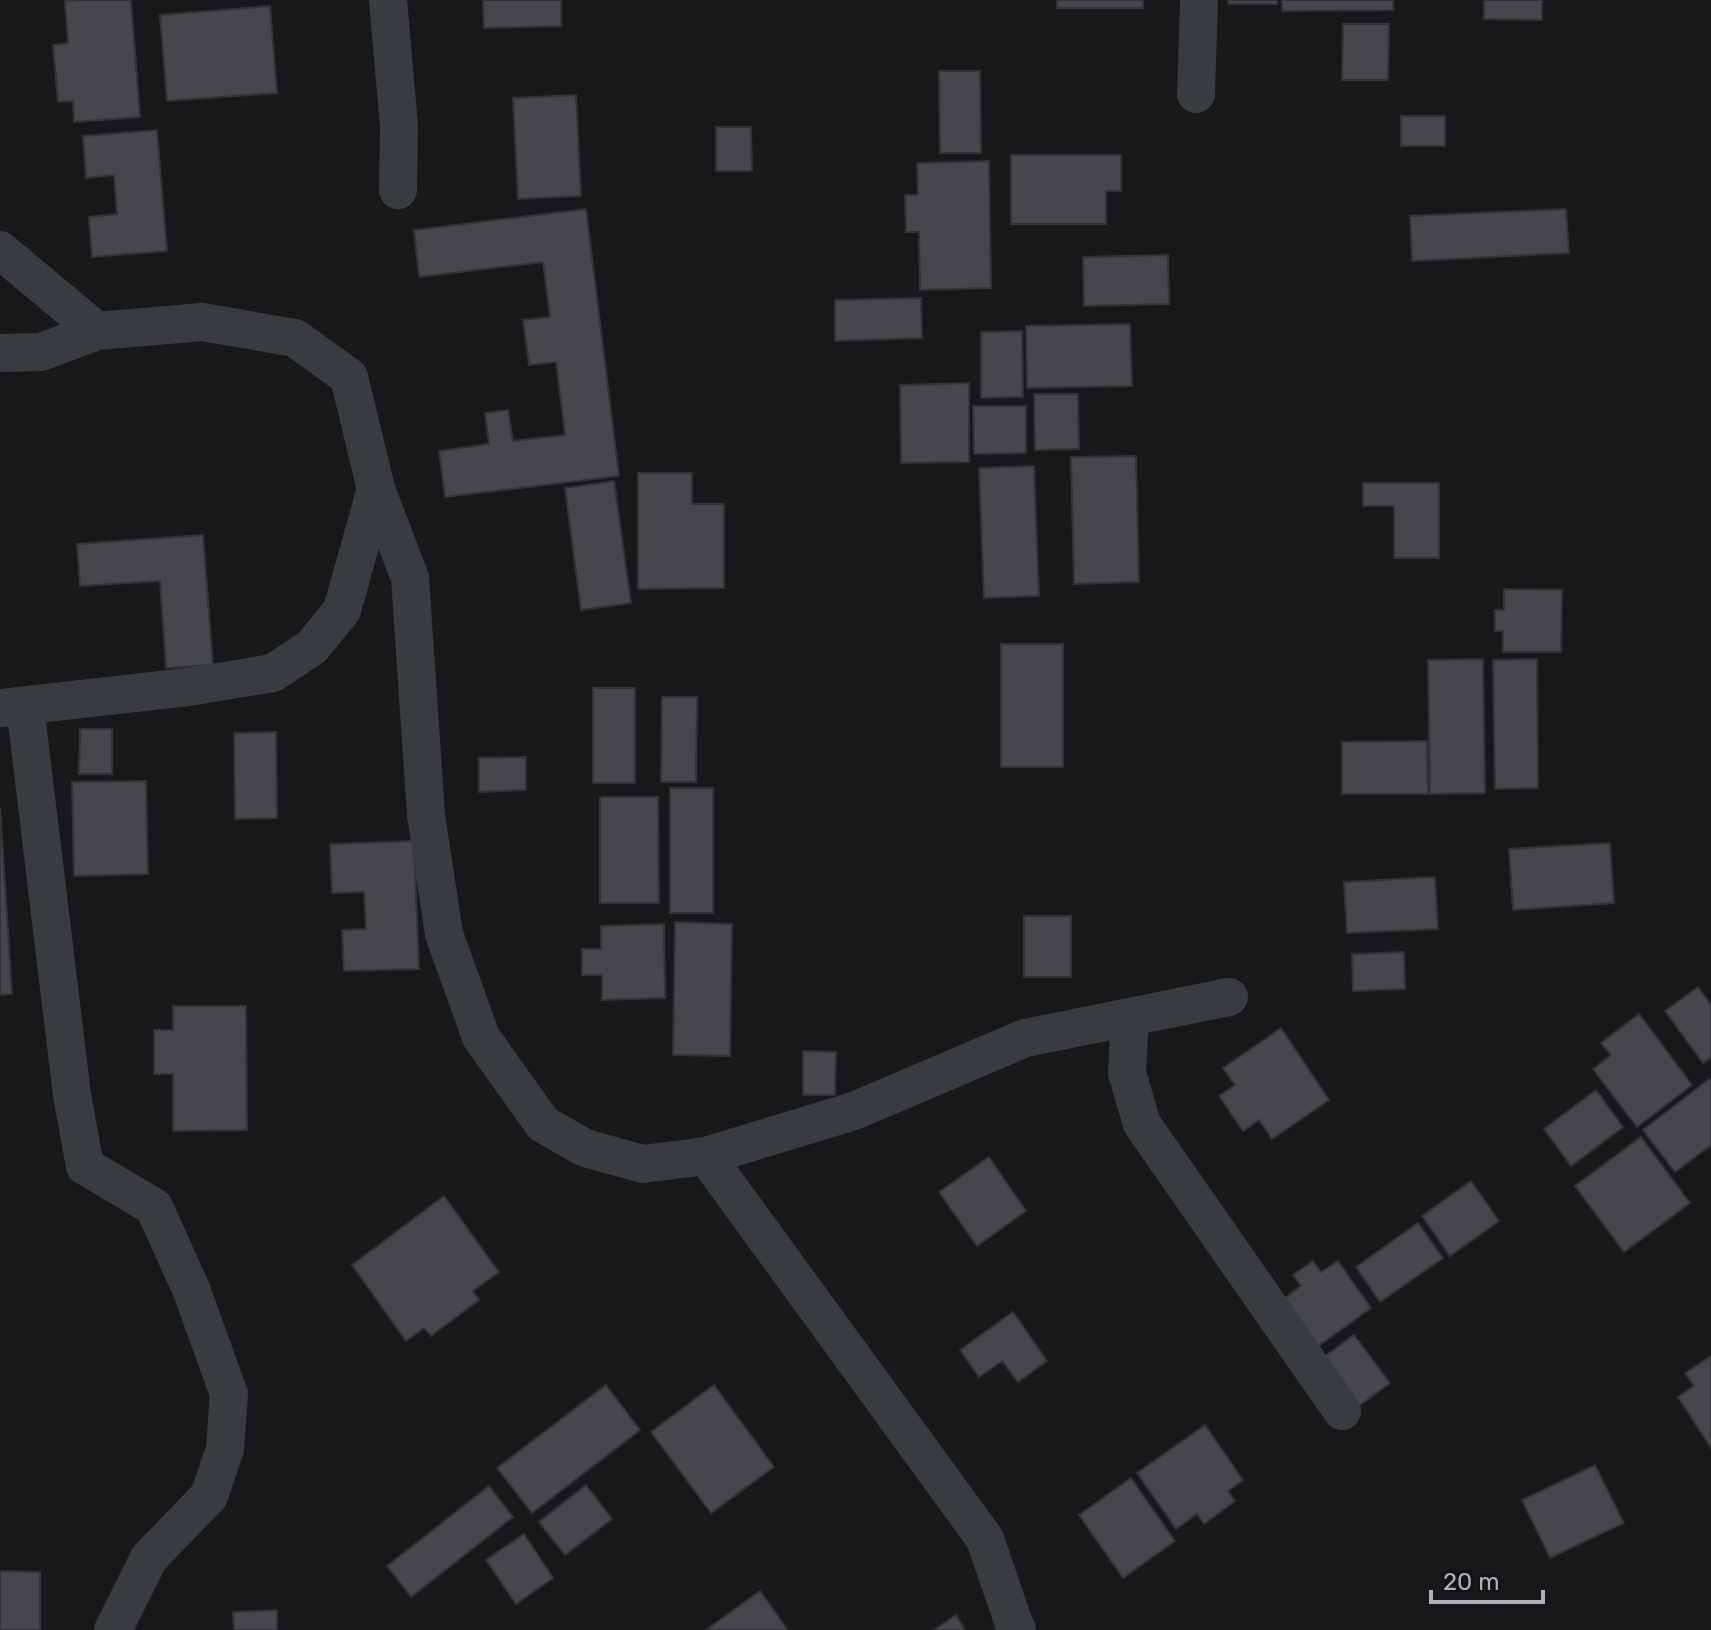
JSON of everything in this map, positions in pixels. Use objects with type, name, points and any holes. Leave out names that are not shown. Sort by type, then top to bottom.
[{"type":"street","points":[[388,0],[399,126],[398,190]]},
{"type":"street","points":[[1196,94],[1199,0]]},
{"type":"street","points":[[0,250],[97,331]]},
{"type":"street","points":[[0,353],[41,352],[97,331],[202,322],[295,338],[349,377],[376,489],[410,578],[426,815],[444,934],[481,1037],[543,1124],[585,1148],[643,1164],[706,1156],[854,1111],[1025,1038],[1229,997]]},
{"type":"street","points":[[113,1630],[149,1558],[209,1496],[225,1449],[229,1394],[191,1289],[154,1207],[85,1166],[12,707],[188,687],[273,673],[312,647],[342,610],[376,489]]},
{"type":"street","points":[[1130,1017],[1127,1073],[1142,1124],[1342,1411]]},
{"type":"street","points":[[706,1156],[985,1539],[1017,1630]]},
{"type":"building","points":[[131,0],[140,117],[74,122],[73,101],[58,102],[53,45],[68,43],[65,1]]},
{"type":"building","points":[[483,0],[561,0],[561,26],[484,28]]},
{"type":"building","points":[[1057,0],[1143,0],[1143,8],[1057,8]]},
{"type":"building","points":[[1228,0],[1277,0],[1277,4],[1228,4]]},
{"type":"building","points":[[1282,0],[1393,0],[1393,10],[1282,11]]},
{"type":"building","points":[[1484,0],[1542,0],[1542,20],[1484,19]]},
{"type":"building","points":[[270,6],[277,93],[167,101],[160,15]]},
{"type":"building","points":[[1343,24],[1389,24],[1388,80],[1342,80]]},
{"type":"building","points":[[939,71],[980,71],[981,153],[940,153]]},
{"type":"building","points":[[576,95],[581,196],[518,199],[513,98]]},
{"type":"building","points":[[1401,116],[1445,116],[1445,146],[1401,146]]},
{"type":"building","points":[[716,127],[751,127],[752,171],[716,171]]},
{"type":"building","points":[[157,130],[167,251],[92,257],[89,217],[117,214],[114,175],[86,178],[83,136]]},
{"type":"building","points":[[1011,155],[1121,155],[1121,191],[1106,191],[1106,224],[1011,224]]},
{"type":"building","points":[[989,161],[991,288],[920,290],[919,232],[906,232],[905,195],[918,195],[917,163]]},
{"type":"building","points":[[586,209],[619,476],[445,497],[439,451],[489,444],[485,413],[508,410],[513,441],[565,435],[556,362],[529,365],[523,320],[550,317],[543,262],[419,277],[414,230]]},
{"type":"building","points":[[1566,209],[1569,253],[1412,261],[1410,216]]},
{"type":"building","points":[[1168,255],[1169,304],[1084,306],[1083,257]]},
{"type":"building","points":[[921,298],[922,338],[835,341],[835,300]]},
{"type":"building","points":[[1130,324],[1132,386],[1027,388],[1026,326]]},
{"type":"building","points":[[1022,331],[1023,397],[981,398],[981,332]]},
{"type":"building","points":[[969,383],[969,462],[901,463],[900,385]]},
{"type":"building","points":[[1034,394],[1078,394],[1079,449],[1035,450]]},
{"type":"building","points":[[973,406],[1026,406],[1026,453],[974,454]]},
{"type":"building","points":[[1136,456],[1139,582],[1074,584],[1071,457]]},
{"type":"building","points":[[1034,466],[1039,596],[984,598],[979,468]]},
{"type":"building","points":[[638,473],[692,473],[692,504],[724,504],[724,588],[638,589]]},
{"type":"building","points":[[614,481],[631,603],[581,610],[565,488]]},
{"type":"building","points":[[1363,483],[1439,483],[1439,558],[1394,558],[1394,506],[1363,506]]},
{"type":"building","points":[[203,535],[213,665],[166,668],[160,581],[80,586],[77,544]]},
{"type":"building","points":[[1504,589],[1562,590],[1561,652],[1503,652],[1503,631],[1495,631],[1495,610],[1504,610]]},
{"type":"building","points":[[1001,644],[1063,644],[1063,767],[1001,767]]},
{"type":"building","points":[[1483,659],[1485,793],[1430,794],[1428,660]]},
{"type":"building","points":[[1537,659],[1538,788],[1495,789],[1493,660]]},
{"type":"building","points":[[593,688],[635,688],[635,783],[593,783]]},
{"type":"building","points":[[662,697],[697,697],[696,782],[661,782]]},
{"type":"building","points":[[80,729],[112,729],[112,774],[79,774]]},
{"type":"building","points":[[276,732],[277,818],[235,819],[234,733]]},
{"type":"building","points":[[1427,741],[1428,794],[1342,794],[1342,742]]},
{"type":"building","points":[[526,757],[526,790],[479,792],[479,758]]},
{"type":"building","points":[[146,781],[148,874],[74,876],[72,782]]},
{"type":"building","points":[[670,788],[713,788],[713,913],[670,913]]},
{"type":"building","points":[[600,797],[658,797],[659,903],[600,903]]},
{"type":"building","points":[[0,807],[12,994],[0,995]]},
{"type":"building","points":[[414,841],[419,969],[344,971],[342,930],[366,929],[364,892],[332,893],[330,844]]},
{"type":"building","points":[[1610,843],[1614,903],[1513,910],[1509,849]]},
{"type":"building","points":[[1435,877],[1438,929],[1347,933],[1344,882]]},
{"type":"building","points":[[1024,916],[1071,916],[1071,977],[1024,977]]},
{"type":"building","points":[[675,922],[732,924],[730,1056],[673,1055]]},
{"type":"building","points":[[664,924],[665,998],[602,1000],[602,975],[582,975],[582,949],[601,949],[601,926]]},
{"type":"building","points":[[1404,952],[1405,989],[1353,991],[1352,954]]},
{"type":"building","points":[[1698,987],[1711,1005],[1711,1057],[1703,1063],[1665,1011]]},
{"type":"building","points":[[173,1006],[246,1006],[247,1130],[173,1131],[173,1074],[154,1074],[154,1030],[173,1030]]},
{"type":"building","points":[[1639,1014],[1692,1085],[1637,1127],[1593,1069],[1611,1055],[1601,1043]]},
{"type":"building","points":[[1281,1028],[1329,1100],[1272,1139],[1259,1120],[1243,1131],[1219,1096],[1235,1085],[1223,1068]]},
{"type":"building","points":[[803,1051],[836,1052],[835,1095],[803,1095]]},
{"type":"building","points":[[1709,1079],[1711,1145],[1675,1172],[1643,1130]]},
{"type":"building","points":[[1596,1090],[1623,1127],[1571,1166],[1544,1129]]},
{"type":"building","points":[[1641,1137],[1690,1203],[1624,1252],[1575,1186]]},
{"type":"building","points":[[989,1157],[1026,1211],[977,1246],[939,1192]]},
{"type":"building","points":[[1471,1181],[1499,1221],[1450,1256],[1422,1216]]},
{"type":"building","points":[[444,1196],[499,1272],[473,1291],[479,1300],[431,1336],[424,1328],[406,1341],[352,1265]]},
{"type":"building","points":[[1418,1223],[1443,1258],[1380,1302],[1356,1267]]},
{"type":"building","points":[[1313,1261],[1321,1272],[1338,1261],[1371,1308],[1314,1349],[1281,1301],[1301,1286],[1293,1275]]},
{"type":"building","points":[[1013,1312],[1047,1361],[1018,1382],[1002,1361],[979,1377],[960,1350]]},
{"type":"building","points":[[1354,1335],[1390,1383],[1348,1414],[1313,1365]]},
{"type":"building","points":[[1711,1356],[1711,1448],[1678,1397],[1694,1386],[1685,1373]]},
{"type":"building","points":[[606,1385],[640,1430],[532,1513],[497,1468]]},
{"type":"building","points":[[714,1385],[774,1467],[711,1513],[651,1432]]},
{"type":"building","points":[[1205,1425],[1243,1480],[1228,1491],[1235,1501],[1204,1524],[1197,1514],[1176,1529],[1137,1473]]},
{"type":"building","points":[[1595,1465],[1624,1523],[1550,1558],[1522,1500]]},
{"type":"building","points":[[1131,1478],[1175,1541],[1123,1578],[1079,1515]]},
{"type":"building","points":[[586,1485],[612,1519],[565,1555],[539,1522]]},
{"type":"building","points":[[489,1486],[513,1517],[411,1597],[387,1566]]},
{"type":"building","points":[[524,1534],[553,1578],[516,1604],[486,1560]]},
{"type":"building","points":[[0,1571],[40,1572],[40,1630],[0,1630]]},
{"type":"building","points":[[760,1591],[788,1630],[706,1630]]},
{"type":"building","points":[[277,1610],[277,1630],[234,1630],[233,1612]]},
{"type":"building","points":[[956,1615],[965,1630],[934,1630]]}]
